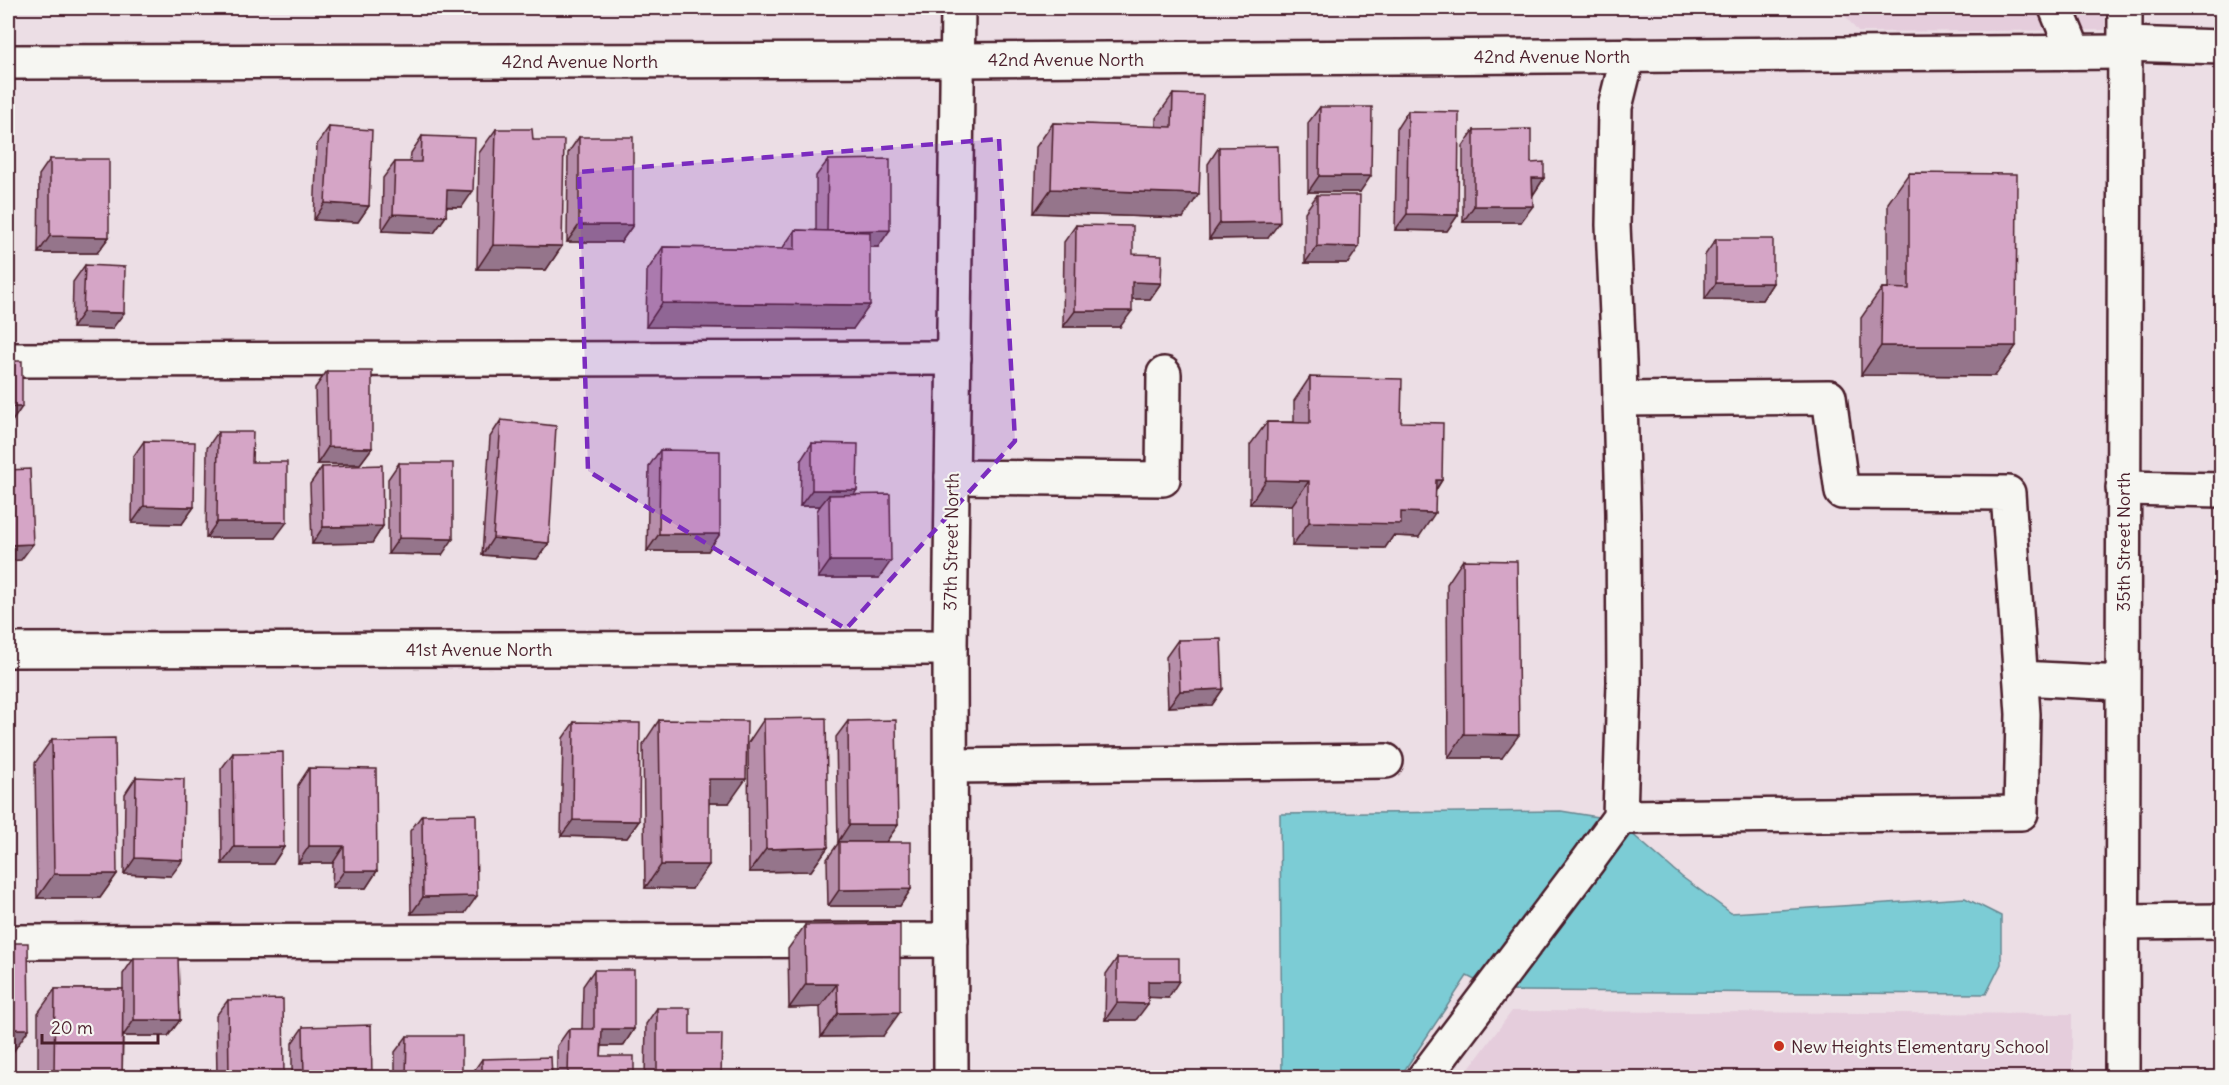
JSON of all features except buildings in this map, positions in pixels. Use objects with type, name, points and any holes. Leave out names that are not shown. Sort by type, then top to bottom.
[{"type":"street","name":"37th Street North","points":[[951,1077],[950,648],[958,8]]},
{"type":"street","points":[[2056,8],[2074,52]]},
{"type":"street","name":"35th Street North","points":[[2122,1077],[2125,8]]},
{"type":"street","name":"42nd Avenue North","points":[[8,62],[958,60],[2074,52],[2124,48],[2222,46]]},
{"type":"street","points":[[1424,1077],[1620,817],[1624,681],[1620,399],[1613,225],[1615,106],[1628,55]]},
{"type":"street","points":[[8,360],[954,358]]},
{"type":"street","points":[[952,477],[1163,479],[1164,374]]},
{"type":"street","points":[[1620,399],[1829,397],[1842,492],[2008,493],[2023,714],[2020,813],[1620,817]]},
{"type":"street","points":[[2123,488],[2222,490]]},
{"type":"street","name":"41st Avenue North","points":[[8,650],[950,648]]},
{"type":"street","points":[[2021,678],[2122,683]]},
{"type":"street","points":[[950,766],[1386,761]]},
{"type":"street","points":[[2122,922],[2222,921]]},
{"type":"street","points":[[8,942],[951,940]]},
{"type":"highlighted area","points":[[999,139],[1015,441],[846,629],[588,471],[579,172]]},
{"type":"shaded area","points":[[1839,8],[2105,8],[2105,30],[1858,32]]},
{"type":"shaded area","name":"New Heights Elementary School","points":[[1512,1011],[2072,1014],[2072,1077],[1463,1077]]},
{"type":"water","points":[[1561,811],[1616,820],[1682,877],[1731,913],[1965,898],[2001,916],[2001,964],[1986,994],[1512,991],[1504,995],[1467,976],[1400,1077],[1282,1077],[1280,814]]},
{"type":"place","name":"New Heights Elementary School","points":[[1779,1046]]}]
